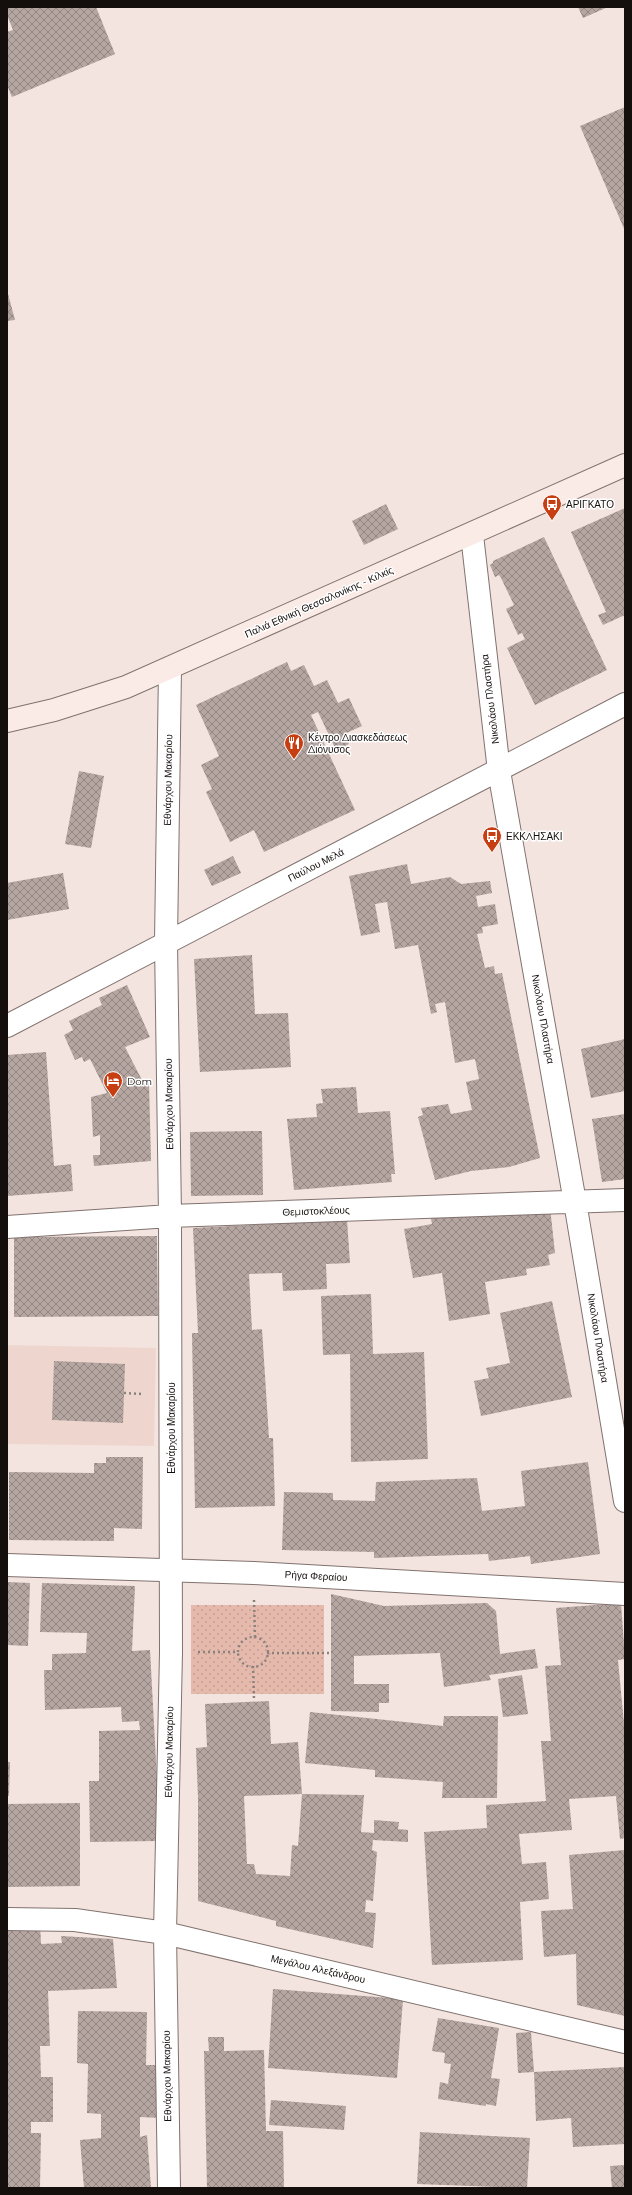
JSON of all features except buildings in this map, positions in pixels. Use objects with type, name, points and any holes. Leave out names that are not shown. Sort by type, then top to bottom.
[{"type":"main road","name":"Παλιά Εθνική Θεσσαλονίκης - Κιλκίς","points":[[7,721],[98,697],[170,668],[472,535],[625,465]]},
{"type":"street","name":"Νικολάου Πλαστήρα","points":[[472,535],[498,771],[575,1202],[625,1501]]},
{"type":"street","name":"Εθνάρχου Μακαρίου","points":[[169,2188],[165,1933],[171,1652],[170,1216],[166,942],[170,668]]},
{"type":"street","name":"Παύλου Μελά","points":[[7,1026],[625,704]]},
{"type":"street","name":"Θεμιστοκλέους","points":[[7,1227],[170,1216],[625,1200]]},
{"type":"street","name":"Ρήγα Φεραίου","points":[[7,1565],[254,1573],[625,1594]]},
{"type":"street","name":"Μεγάλου Αλεξάνδρου","points":[[7,1919],[75,1920],[165,1933],[625,2042]]},
{"type":"path","points":[[254,1573],[255,1637]]},
{"type":"path","points":[[238,1652],[243,1641],[255,1637]]},
{"type":"path","points":[[238,1652],[245,1664],[253,1666],[262,1663],[268,1652],[265,1644],[255,1637]]},
{"type":"path","points":[[171,1652],[238,1652]]},
{"type":"path","points":[[268,1652],[329,1653]]},
{"type":"path","points":[[253,1666],[254,1700]]},
{"type":"shaded area","points":[[7,1345],[156,1348],[154,1446],[7,1444]]},
{"type":"shaded area","points":[[191,1605],[324,1605],[324,1694],[191,1694]]},
{"type":"place","name":"ΑΡΙΓΚΑΤΟ","points":[[552,521]]},
{"type":"place","name":"Κέντρο Διασκεδάσεως Διόνυσος","points":[[294,760]]},
{"type":"place","name":"ΕΚΚΛΗΣΑΚΙ","points":[[492,853]]},
{"type":"place","name":"Dom","points":[[113,1098]]}]
